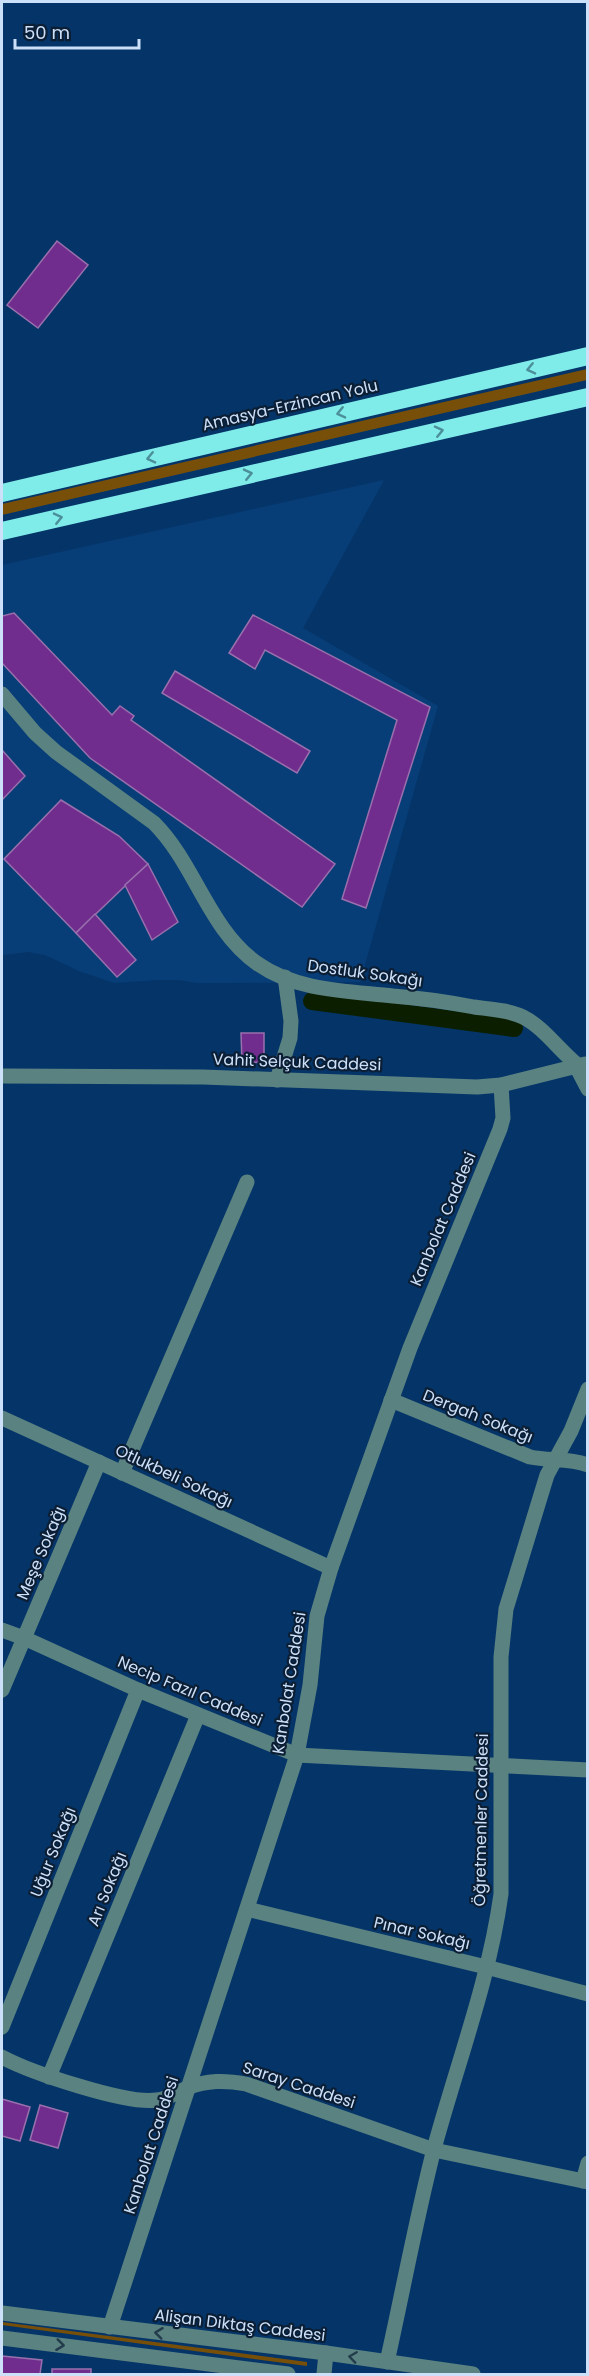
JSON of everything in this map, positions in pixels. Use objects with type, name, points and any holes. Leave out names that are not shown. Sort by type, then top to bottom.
[{"type":"highway","name":"Amasya-Erzincan Yolu","points":[[2,493],[588,356]]},
{"type":"highway","points":[[2,531],[588,397]]},
{"type":"street","name":"Dostluk Sokağı","points":[[2,694],[35,733],[56,752],[160,829],[180,853],[224,932],[238,948],[260,965],[304,985],[435,1000],[522,1016],[584,1068],[588,1089]]},
{"type":"street","points":[[277,1080],[290,1038],[291,1021],[285,976]]},
{"type":"street","name":"Vahit Selçuk Caddesi","points":[[2,1076],[203,1077],[477,1088],[584,1068]]},
{"type":"street","name":"Kanbolat Caddesi","points":[[110,2326],[297,1755],[309,1685],[317,1616],[331,1568],[429,1298],[500,1128],[503,1118],[501,1085]]},
{"type":"street","points":[[122,1473],[248,1182]]},
{"type":"street","name":"Öğretmenler Caddesi","points":[[387,2362],[434,2150],[486,1967],[501,1894],[499,1765],[501,1657],[506,1609],[547,1475],[571,1431],[588,1389]]},
{"type":"street","name":"Dergah Sokağı","points":[[391,1400],[513,1451],[543,1460],[576,1461],[588,1465]]},
{"type":"street","name":"Otlukbeli Sokağı","points":[[2,1418],[331,1568]]},
{"type":"street","name":"Meşe Sokağı","points":[[2,1690],[99,1462]]},
{"type":"street","name":"Necip Fazıl Caddesi","points":[[2,1630],[138,1690],[297,1755],[588,1770]]},
{"type":"street","name":"Uğur Sokağı","points":[[2,2026],[138,1690]]},
{"type":"street","name":"Arı Sokağı","points":[[49,2077],[198,1715]]},
{"type":"street","name":"Pınar Sokağı","points":[[247,1909],[588,1994]]},
{"type":"street","name":"Saray Caddesi","points":[[2,2057],[49,2077],[126,2098],[144,2100],[158,2100],[189,2087],[214,2081],[246,2084],[434,2150],[585,2182]]},
{"type":"street","points":[[585,2182],[588,2163]]},
{"type":"street","name":"Alişan Diktaş Caddesi","points":[[2,2313],[473,2374]]},
{"type":"street","points":[[2,2338],[288,2374]]},
{"type":"street","points":[[324,2374],[326,2354]]},
{"type":"shaded area","points":[[587,369],[587,380],[2,515],[2,504]]},
{"type":"shaded area","points":[[384,480],[303,628],[438,706],[360,982],[197,983],[156,980],[114,983],[79,971],[45,955],[28,952],[2,955],[2,565]]},
{"type":"shaded area","points":[[2,2322],[307,2362],[307,2366],[2,2325]]},
{"type":"building","points":[[57,241],[88,265],[38,328],[7,305]]},
{"type":"building","points":[[14,613],[112,715],[120,706],[134,716],[131,720],[335,864],[302,907],[90,758],[2,663],[2,616]]},
{"type":"building","points":[[253,615],[430,707],[366,908],[342,899],[397,720],[265,650],[255,669],[229,653]]},
{"type":"building","points":[[175,671],[310,751],[297,773],[162,693]]},
{"type":"building","points":[[2,750],[25,776],[2,800]]},
{"type":"building","points":[[61,800],[119,836],[148,864],[76,933],[4,859]]},
{"type":"building","points":[[148,864],[178,922],[152,940],[125,885]]},
{"type":"building","points":[[95,914],[136,960],[117,977],[76,933]]},
{"type":"building","points":[[241,1033],[264,1033],[264,1062],[242,1063]]},
{"type":"building","points":[[2,2099],[30,2107],[20,2141],[2,2136]]},
{"type":"building","points":[[40,2105],[68,2113],[58,2148],[30,2140]]},
{"type":"building","points":[[2,2356],[42,2360],[40,2374],[2,2374]]},
{"type":"building","points":[[52,2369],[91,2369],[91,2374],[52,2374]]},
{"type":"waterway","points":[[312,1001],[514,1028]]}]
